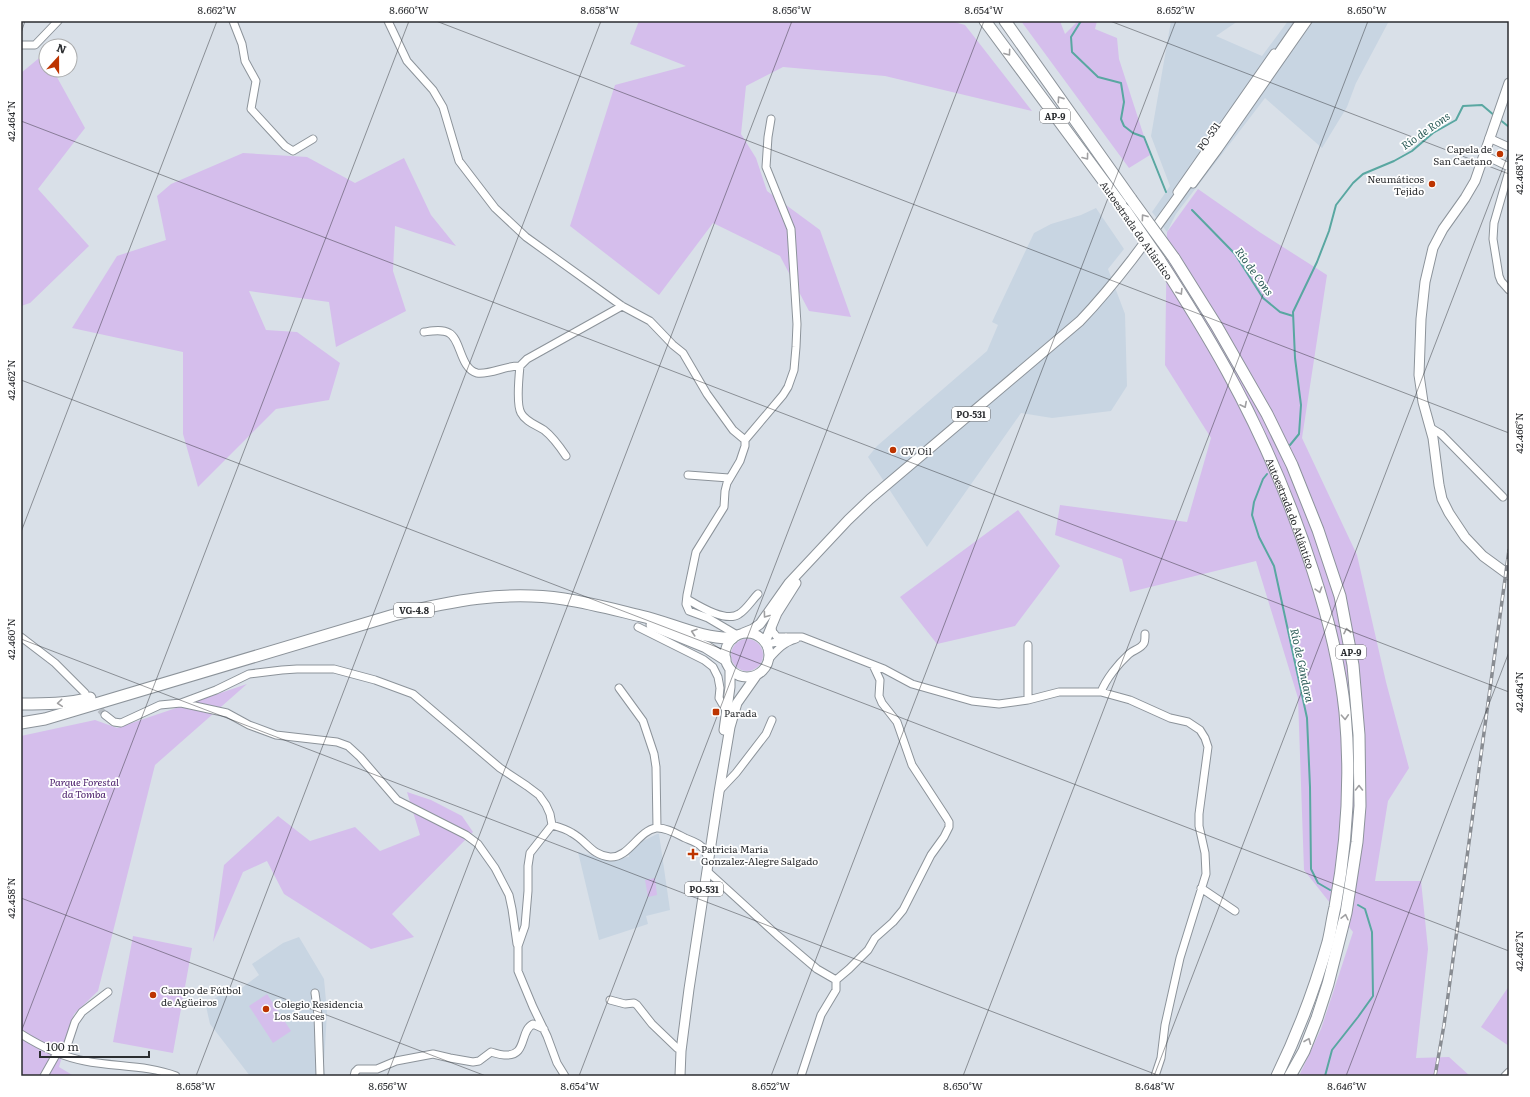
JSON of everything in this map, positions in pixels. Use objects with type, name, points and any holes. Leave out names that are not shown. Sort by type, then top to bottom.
[{"type":"highway","name":"Autoestrada do Atlántico","points":[[986,21],[1125,210],[1159,259],[1199,322],[1227,371],[1256,429],[1284,491],[1304,543],[1320,591],[1333,641],[1345,712],[1348,778],[1346,831],[1341,872],[1328,940],[1311,995],[1291,1046],[1277,1076]]},
{"type":"highway","name":"Autoestrada do Atlántico","points":[[1005,21],[1174,258],[1216,325],[1267,414],[1292,465],[1318,530],[1340,596],[1353,665],[1359,735],[1360,774],[1358,828],[1346,913],[1328,984],[1304,1051],[1290,1076]]},
{"type":"highway","name":"VG-4.8","points":[[21,723],[45,719],[394,615],[438,604],[478,597],[510,596],[558,598],[658,620],[713,637],[737,635]]},
{"type":"highway","name":"VG-4.8","points":[[612,610],[706,647],[725,659]]},
{"type":"highway","points":[[21,704],[55,704],[76,701],[187,670],[221,666]]},
{"type":"main road","name":"PO-531","points":[[737,635],[753,629],[760,624],[789,583],[848,520],[870,499],[1080,321],[1131,262],[1301,21]]},
{"type":"main road","points":[[1509,83],[1471,188],[1436,240],[1427,269],[1421,319],[1419,375],[1423,402],[1431,428],[1442,499],[1449,513],[1465,537],[1475,548],[1509,575]]},
{"type":"main road","name":"PO-531","points":[[766,643],[771,626],[808,563]]},
{"type":"main road","points":[[725,659],[726,645],[737,635],[755,634],[766,643],[769,659]]},
{"type":"main road","name":"PO-531","points":[[674,1076],[688,963],[706,854],[704,842],[727,712],[730,670],[725,659]]},
{"type":"main road","name":"PO-531","points":[[680,1076],[681,1050],[709,876],[719,792],[730,727],[737,703],[756,676],[764,669],[769,659]]},
{"type":"main road","points":[[730,670],[739,676],[756,676]]},
{"type":"street","points":[[21,45],[35,45],[58,21]]},
{"type":"street","points":[[233,21],[242,44],[245,61],[256,81],[251,109],[285,146],[293,150],[313,139]]},
{"type":"street","points":[[388,21],[407,60],[433,90],[443,107],[459,161],[495,208],[526,236],[622,306],[650,322],[683,353],[707,394],[732,430],[745,440]]},
{"type":"street","name":"PO-531","points":[[1165,215],[1253,81],[1297,21]]},
{"type":"street","name":"PO-531","points":[[1165,215],[1218,150],[1308,21]]},
{"type":"street","points":[[737,635],[708,618],[690,611],[686,604],[696,552],[724,507],[725,491],[729,478],[740,461],[745,446],[745,440],[783,395],[788,387],[794,370],[797,324],[791,229],[766,167],[771,119]]},
{"type":"street","points":[[1489,138],[1509,148]]},
{"type":"street","points":[[1484,155],[1509,167]]},
{"type":"street","points":[[1509,171],[1494,223],[1493,239],[1499,276],[1501,281],[1509,290]]},
{"type":"street","points":[[566,456],[544,430],[528,421],[521,413],[519,391],[520,366],[527,359],[622,306]]},
{"type":"street","points":[[424,332],[444,331],[451,334],[470,369],[477,373],[499,370],[514,365],[520,366]]},
{"type":"street","points":[[1431,428],[1441,434],[1503,497]]},
{"type":"street","points":[[688,476],[729,478]]},
{"type":"street","points":[[687,599],[716,614],[730,618],[739,614],[758,594]]},
{"type":"street","points":[[713,637],[716,633],[716,626],[714,622]]},
{"type":"street","points":[[771,626],[773,632],[777,636],[802,637],[873,665],[912,684],[972,701],[999,704],[1028,700],[1059,692],[1101,692],[1130,700],[1170,718],[1188,722],[1200,730],[1208,747],[1199,814],[1199,826],[1205,853],[1206,874],[1180,958],[1165,1025],[1161,1058],[1155,1076]]},
{"type":"street","points":[[638,627],[704,660],[713,667],[719,682],[719,698],[727,712]]},
{"type":"street","points":[[1101,692],[1110,676],[1128,655],[1141,647],[1144,643],[1145,634]]},
{"type":"street","points":[[21,636],[55,663],[84,693]]},
{"type":"street","points":[[766,643],[782,641],[786,637]]},
{"type":"street","points":[[769,659],[786,643],[802,637]]},
{"type":"street","points":[[1028,645],[1028,700]]},
{"type":"street","points":[[801,1076],[821,1015],[836,990],[836,980],[868,950],[875,938],[893,922],[903,910],[931,855],[944,837],[949,827],[949,822],[912,765],[897,722],[882,703],[879,696],[880,680],[873,665]]},
{"type":"street","points":[[105,715],[114,722],[121,723],[160,705],[181,703],[216,690],[249,674],[297,668],[334,669],[375,680],[413,694],[500,768],[533,790],[546,805],[550,814],[552,825],[530,853],[525,926],[518,946]]},
{"type":"street","points":[[619,688],[643,721],[654,754],[656,767],[657,828]]},
{"type":"street","points":[[181,703],[227,713],[249,725],[276,735],[337,742],[348,746],[360,757],[397,800],[466,835],[478,844],[486,853],[509,895],[518,946],[518,972],[544,1029],[556,1063],[565,1076]]},
{"type":"street","points":[[719,792],[736,773],[766,734],[772,720]]},
{"type":"street","points":[[723,768],[727,774],[732,776],[736,773]]},
{"type":"street","points":[[552,825],[572,833],[594,853],[612,857],[624,852],[648,831],[657,828],[669,830],[704,842]]},
{"type":"street","points":[[709,876],[818,969],[836,980]]},
{"type":"street","points":[[1201,888],[1235,911]]},
{"type":"street","points":[[64,1055],[75,1022],[82,1012],[108,992]]},
{"type":"street","points":[[315,993],[318,1015],[320,1076]]},
{"type":"street","points":[[610,1000],[625,1004],[634,1003],[637,1005],[652,1024],[677,1048]]},
{"type":"street","points":[[354,1076],[358,1069],[377,1069],[396,1061],[433,1054],[473,1062],[479,1061],[491,1052],[504,1055],[514,1054],[518,1052],[522,1045],[530,1025],[533,1024],[544,1029]]},
{"type":"street","points":[[21,1034],[57,1053],[85,1061],[151,1070],[176,1076]]},
{"type":"street","points":[[44,1076],[57,1053]]},
{"type":"street","points":[[1505,1076],[1509,1072]]},
{"type":"shaded area","points":[[1171,21],[1238,21],[1216,36],[1262,56],[1288,21],[1389,21],[1356,83],[1347,107],[1322,148],[1265,98],[1176,214],[1167,232],[1152,212],[1170,186],[1151,136]]},
{"type":"shaded area","points":[[1096,208],[1124,249],[1108,269],[1125,314],[1127,386],[1111,411],[1052,418],[1021,413],[927,547],[868,457],[877,446],[987,351],[998,325],[992,322],[1034,233],[1051,224],[1081,215]]},
{"type":"shaded area","points":[[659,834],[670,910],[646,916],[648,924],[599,940],[578,852],[605,859],[629,857],[629,853],[639,843]]},
{"type":"shaded area","name":"Colegio Residencia Los Sauces","points":[[299,937],[324,979],[327,1012],[324,1064],[325,1076],[250,1076],[210,1024],[206,1006],[224,991],[237,986],[239,990],[259,975],[252,964],[283,943]]},
{"type":"green space","points":[[639,21],[951,21],[965,25],[1032,111],[885,76],[783,67],[746,86],[741,134],[756,158],[767,191],[820,230],[851,317],[809,311],[780,256],[713,223],[659,295],[570,226],[615,85],[686,66],[630,44]]},
{"type":"green space","points":[[1021,21],[1060,21],[1065,34],[1078,21],[1097,21],[1095,29],[1117,38],[1119,59],[1150,155],[1129,168]]},
{"type":"green space","points":[[38,59],[38,78],[57,78],[85,128],[38,189],[89,246],[30,303],[21,306],[21,73]]},
{"type":"green space","points":[[243,153],[307,157],[355,183],[404,158],[431,215],[456,246],[395,226],[393,271],[406,311],[336,347],[329,302],[249,291],[266,330],[297,332],[340,363],[329,400],[276,409],[198,487],[183,434],[183,352],[72,328],[117,256],[166,240],[157,196],[171,184]]},
{"type":"green space","points":[[1198,189],[1261,233],[1327,275],[1302,438],[1357,555],[1386,682],[1409,768],[1388,801],[1375,881],[1421,881],[1428,949],[1416,1058],[1449,1057],[1470,1076],[1299,1076],[1321,1029],[1353,932],[1304,870],[1298,698],[1256,561],[1130,592],[1122,559],[1055,535],[1060,505],[1187,522],[1211,438],[1165,365],[1167,232]]},
{"type":"green space","points":[[1018,510],[1060,566],[1015,626],[937,644],[900,597]]},
{"type":"green space","points":[[747,639],[753,640],[760,646],[763,655],[762,661],[756,668],[747,671],[741,670],[734,664],[731,655],[732,649],[738,642]]},
{"type":"green space","name":"Parque Forestal da Tomba","points":[[247,684],[155,765],[98,991],[74,1014],[59,1067],[74,1076],[21,1076],[21,736],[95,720],[117,728]]},
{"type":"green space","points":[[407,792],[431,800],[462,816],[473,832],[392,914],[414,937],[371,949],[284,894],[267,861],[243,872],[213,942],[224,865],[278,816],[310,841],[355,827],[380,851],[420,835]]},
{"type":"green space","points":[[655,878],[657,895],[648,897],[645,880]]},
{"type":"green space","name":"Campo de Fútbol de Agüeiros","points":[[133,936],[192,948],[173,1053],[113,1042]]},
{"type":"green space","points":[[1509,986],[1509,1046],[1481,1027]]},
{"type":"green space","points":[[267,994],[291,1031],[273,1043],[249,1006]]},
{"type":"waterway","name":"Río de Cons","points":[[1081,21],[1071,37],[1072,52],[1098,77],[1121,83],[1124,102],[1121,119],[1124,126],[1133,133],[1144,137],[1166,192]]},
{"type":"waterway","name":"Río de Gándara","points":[[1290,445],[1299,434],[1301,405],[1295,358],[1293,312],[1317,262],[1329,231],[1336,205],[1353,183],[1363,174],[1394,161],[1412,151],[1433,133],[1456,120],[1463,106],[1482,105],[1495,116]]},
{"type":"waterway","name":"Río de Rons","points":[[1499,119],[1509,127]]},
{"type":"waterway","name":"Río de Cons","points":[[1192,210],[1235,254],[1263,298],[1280,312],[1293,316]]},
{"type":"waterway","name":"Río de Gándara","points":[[1267,474],[1263,479],[1254,502],[1252,515],[1259,537],[1274,566],[1307,718],[1311,869],[1318,883],[1330,890]]},
{"type":"waterway","points":[[1325,1076],[1332,1050],[1373,996],[1372,932],[1365,909],[1358,905]]},
{"type":"tunnel","points":[[93,702],[105,715]]},
{"type":"railway","points":[[1435,1076],[1444,1025],[1509,550]]},
{"type":"place","name":"Capela de San Caetano","points":[[1500,154]]},
{"type":"place","name":"Neumáticos Tejido","points":[[1432,184]]},
{"type":"place","name":"GV Oil","points":[[893,450]]},
{"type":"place","name":"Parada","points":[[716,712]]},
{"type":"place","name":"Patricia María Gonzalez-Alegre Salgado","points":[[693,854]]},
{"type":"place","name":"Campo de Fútbol de Agüeiros","points":[[153,995]]},
{"type":"place","name":"Colegio Residencia Los Sauces","points":[[266,1009]]}]
